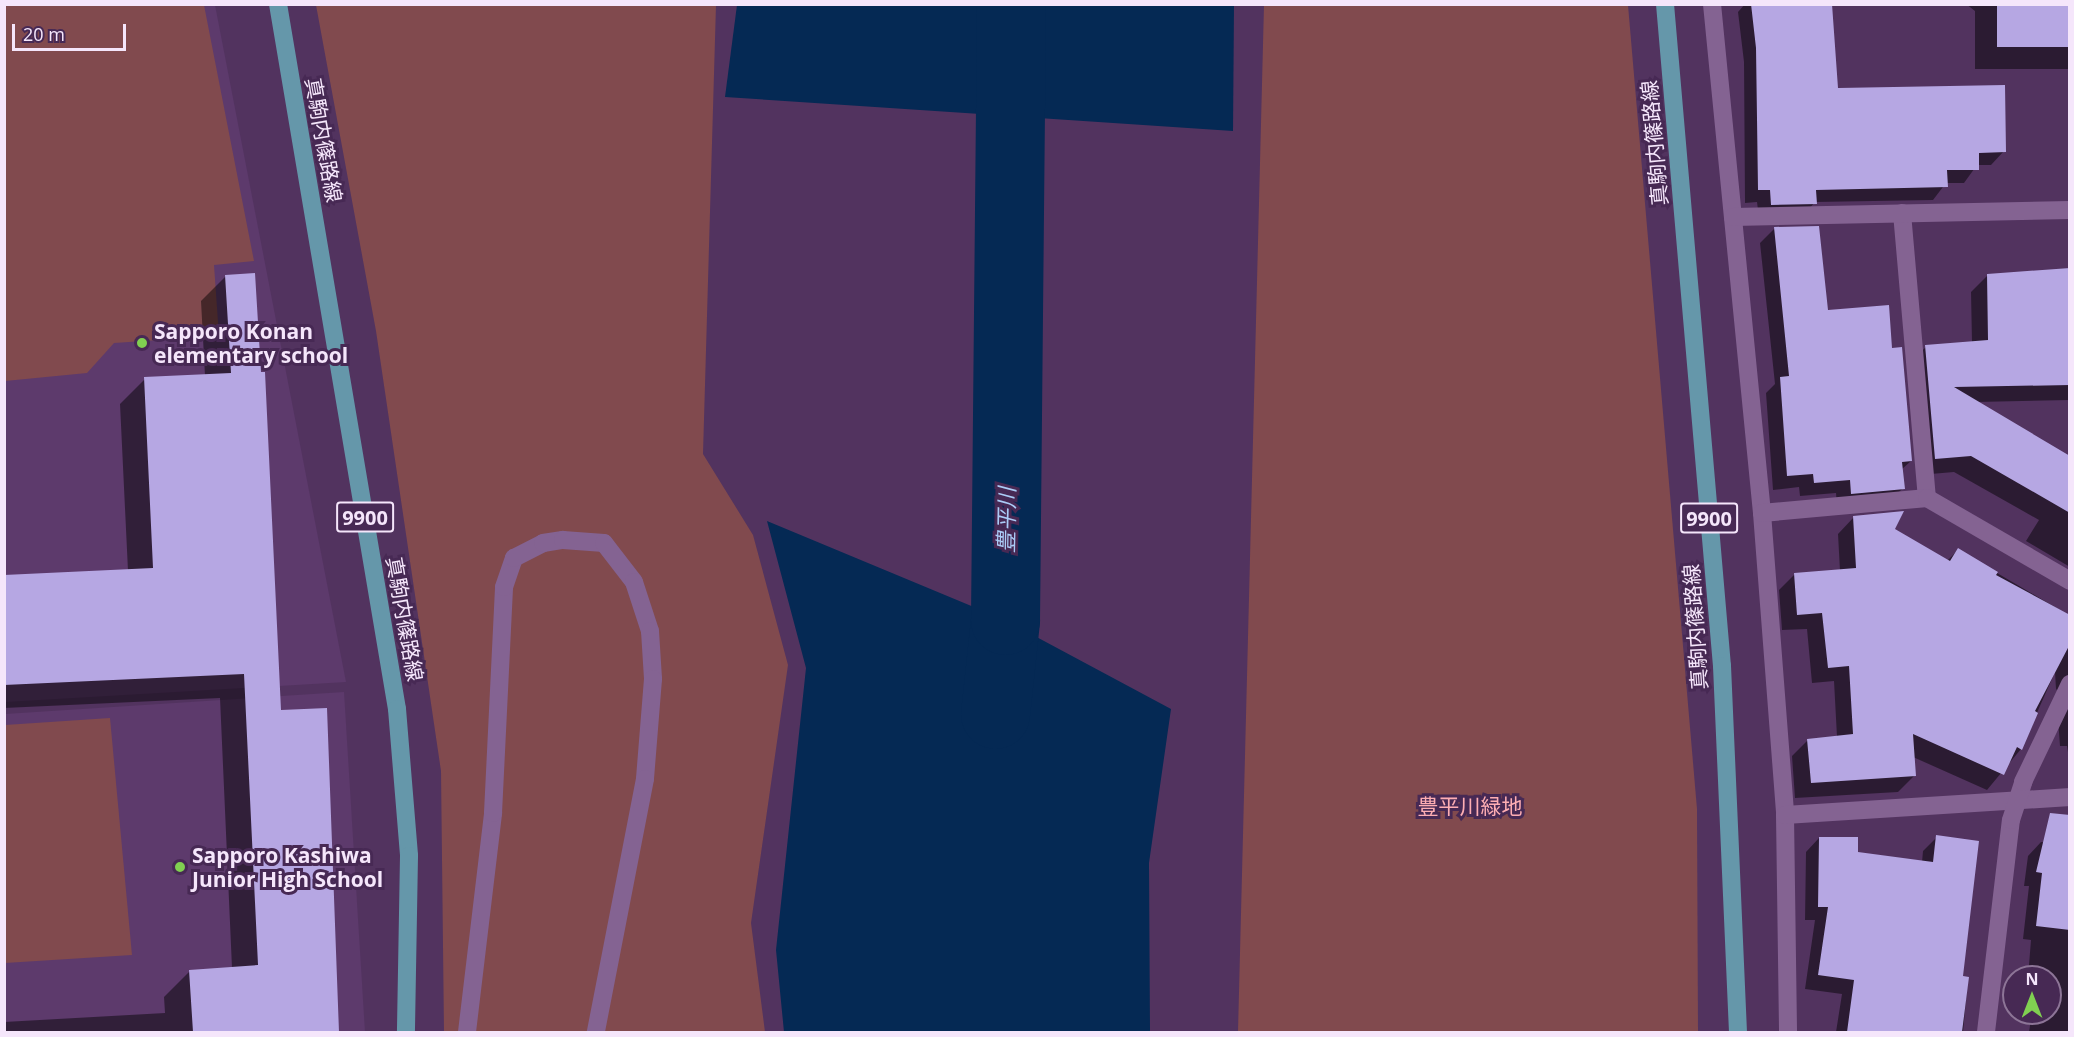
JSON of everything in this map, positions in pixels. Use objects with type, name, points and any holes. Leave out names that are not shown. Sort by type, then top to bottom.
[{"type":"main road","name":"真駒内篠路線","points":[[278,4],[397,709],[409,856],[406,1032]]},
{"type":"main road","name":"真駒内篠路線","points":[[1665,4],[1722,666],[1738,1032]]},
{"type":"street","points":[[1712,4],[1762,513],[1785,815],[1788,1032]]},
{"type":"street","points":[[1733,217],[2070,210]]},
{"type":"street","points":[[1902,213],[1927,498]]},
{"type":"street","points":[[1762,513],[1927,498],[2070,581]]},
{"type":"street","points":[[467,1032],[493,813],[504,588],[514,558],[543,543],[563,540],[604,543],[634,582],[650,631],[653,679],[645,779],[596,1032]]},
{"type":"street","points":[[1986,1032],[2011,819],[2017,800],[2070,684]]},
{"type":"street","points":[[1785,815],[2070,797]]},
{"type":"shaded area","name":"Sapporo Konan elementary school","points":[[5,5],[215,5],[346,682],[5,702]]},
{"type":"shaded area","name":"Sapporo Kashiwa Junior High School","points":[[344,692],[365,1032],[5,1032],[5,714]]},
{"type":"green space","points":[[5,4],[204,5],[254,261],[214,265],[219,336],[114,343],[87,373],[5,381]]},
{"type":"green space","points":[[316,5],[716,5],[703,454],[753,535],[788,665],[751,923],[765,1032],[444,1032],[441,771],[376,331]]},
{"type":"green space","name":"豊平川緑地","points":[[1264,5],[1628,5],[1697,809],[1698,1032],[1238,1032]]},
{"type":"green space","points":[[110,718],[132,955],[5,963],[5,725]]},
{"type":"water","points":[[737,5],[1234,5],[1233,131],[725,97]]},
{"type":"water","points":[[767,521],[1005,620],[1171,709],[1149,863],[1150,1032],[784,1032],[776,950],[806,668]]},
{"type":"building","points":[[1751,4],[1832,4],[1838,88],[2005,85],[2006,152],[1979,153],[1979,170],[1947,170],[1948,187],[1816,190],[1817,204],[1771,205],[1770,190],[1758,190],[1756,48]]},
{"type":"building","points":[[1997,4],[2070,4],[2070,47],[1997,47]]},
{"type":"building","points":[[1819,226],[1828,310],[1889,305],[1892,348],[1902,347],[1912,461],[1902,462],[1905,489],[1851,494],[1850,480],[1814,483],[1813,474],[1787,476],[1780,377],[1789,376],[1774,227]]},
{"type":"building","points":[[2070,268],[2070,385],[1954,387],[2070,456],[2070,513],[1971,456],[1935,459],[1925,345],[1988,340],[1987,274]]},
{"type":"building","points":[[255,273],[261,372],[265,372],[281,710],[327,708],[339,1032],[193,1032],[189,970],[258,965],[244,674],[4,685],[4,575],[153,568],[144,377],[231,373],[225,275]]},
{"type":"building","points":[[1904,511],[1895,529],[1950,561],[1958,548],[1998,572],[1996,575],[2070,615],[2070,644],[2035,711],[2038,713],[2022,750],[2017,747],[2004,775],[1913,734],[1916,776],[1811,783],[1807,739],[1853,734],[1849,666],[1828,668],[1822,613],[1797,615],[1794,573],[1856,568],[1853,516]]},
{"type":"building","points":[[2050,813],[2070,815],[2070,930],[2036,926],[2042,873],[2036,872]]},
{"type":"building","points":[[1936,835],[1979,841],[1963,976],[1969,977],[1962,1032],[1847,1032],[1854,980],[1818,975],[1828,907],[1818,907],[1819,837],[1858,837],[1858,852],[1933,862]]},
{"type":"waterway","name":"豊平川","points":[[995,714],[1005,620],[1011,4]]},
{"type":"place","name":"Sapporo Konan elementary school","points":[[142,343]]},
{"type":"place","name":"Sapporo Kashiwa Junior High School","points":[[180,867]]}]
